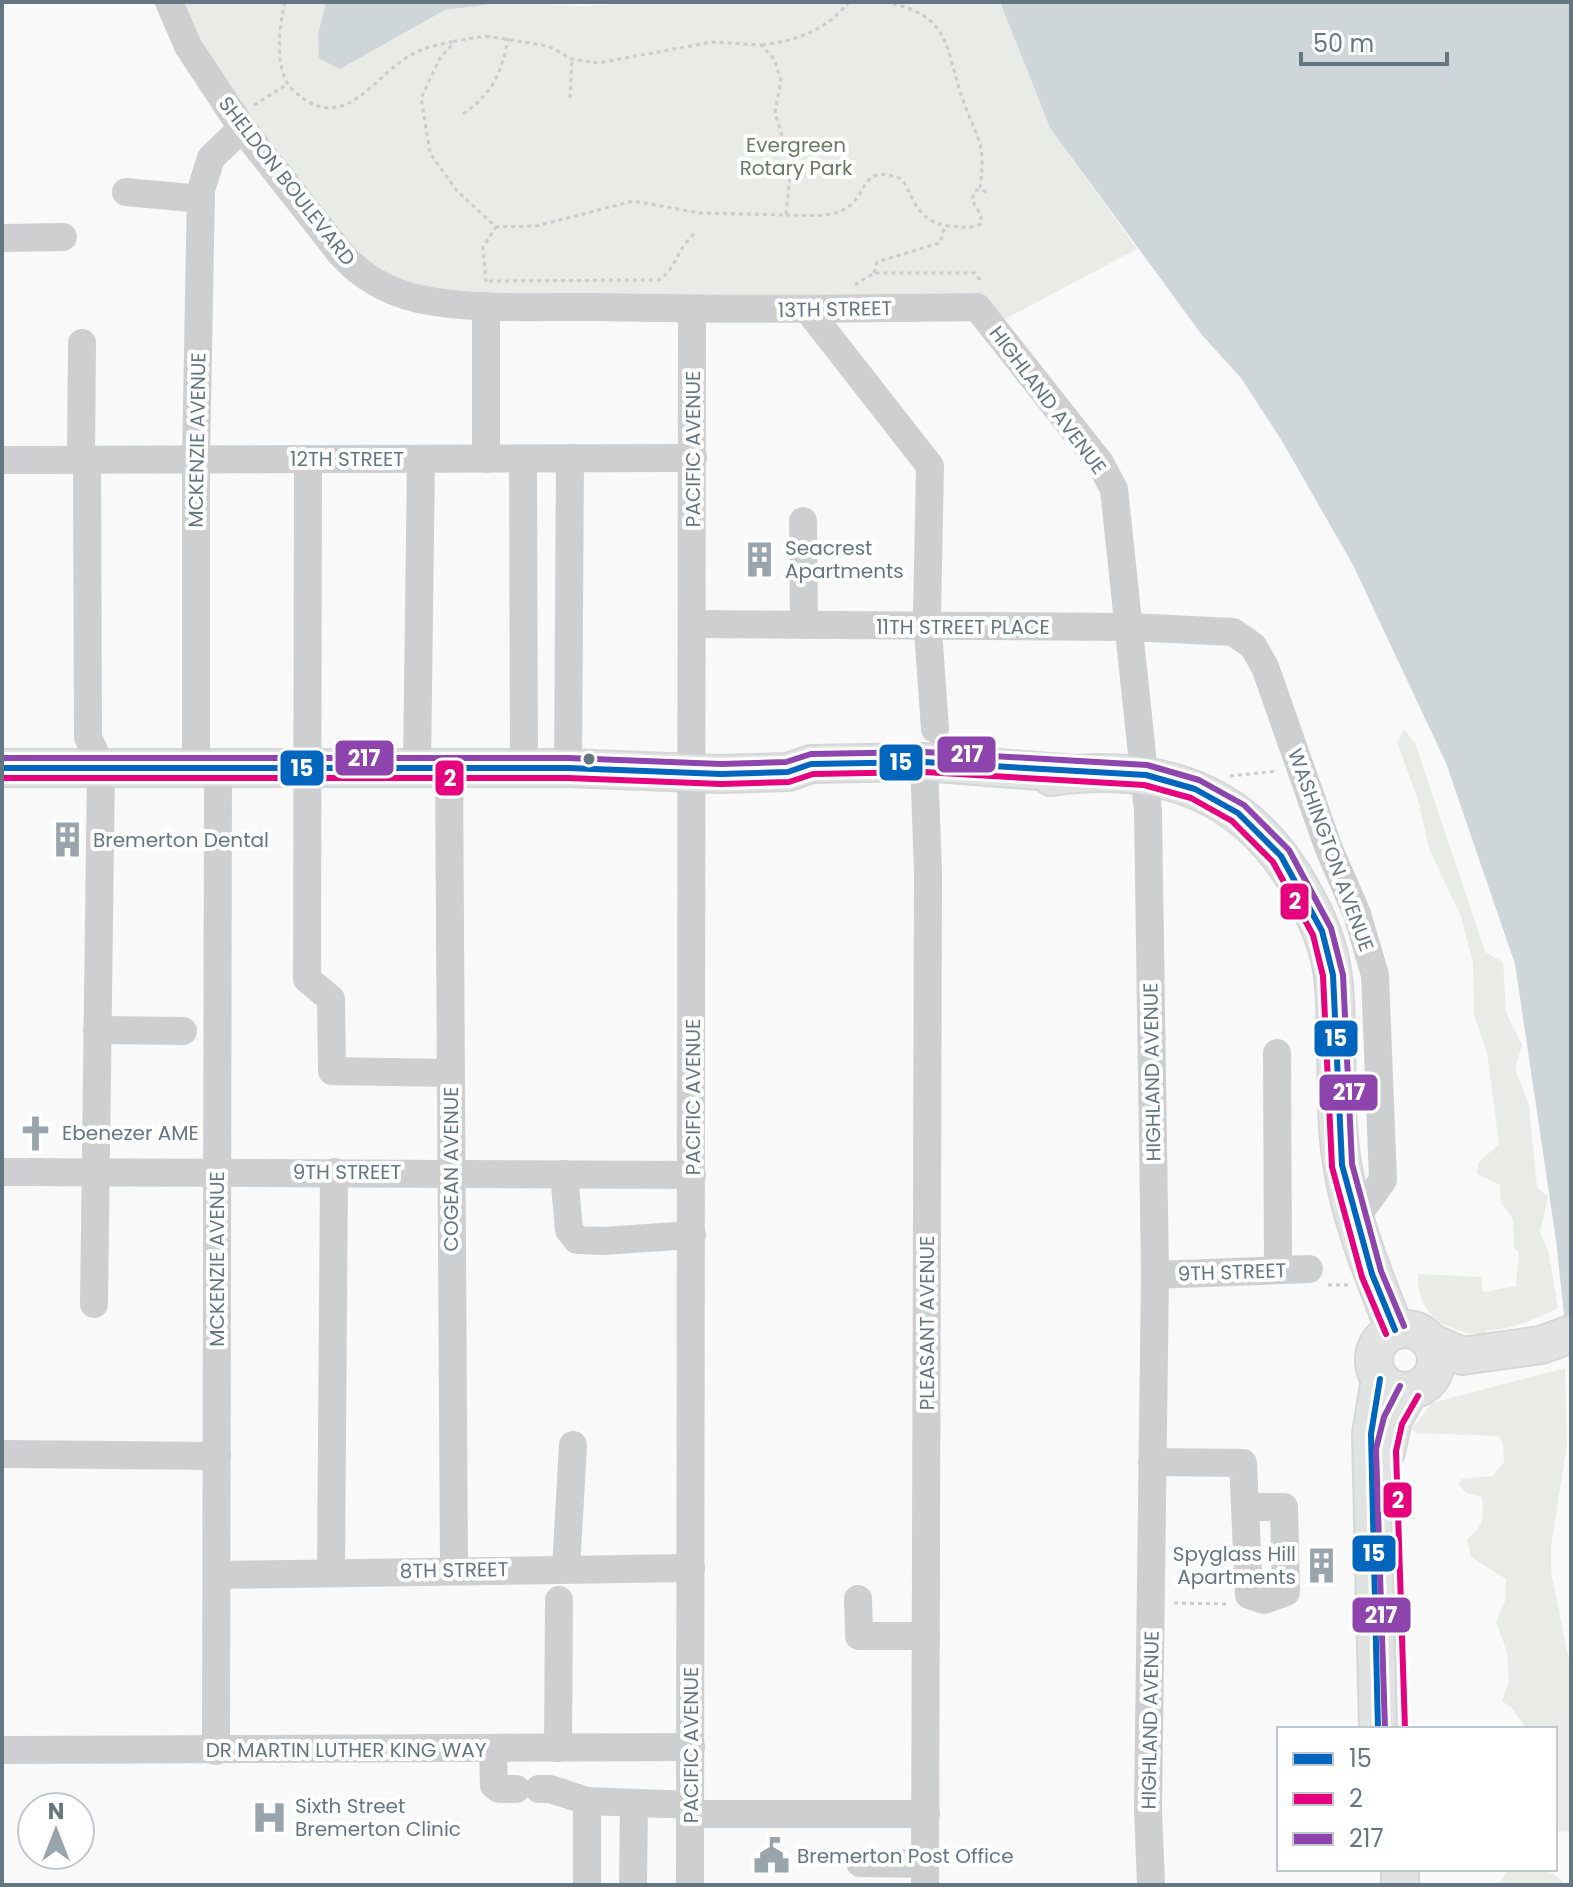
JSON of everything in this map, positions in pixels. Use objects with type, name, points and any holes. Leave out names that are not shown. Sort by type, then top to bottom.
[{"type":"main road","points":[[2,768],[433,767],[568,768],[695,774],[788,772],[812,783],[928,758],[1030,780],[1075,774],[1146,775],[1195,789],[1238,813],[1281,856],[1322,931],[1333,975],[1338,1132],[1355,1219],[1395,1330]]},
{"type":"main road","points":[[1395,1330],[1419,1332],[1430,1342],[1462,1356],[1556,1339],[1530,1355],[1491,1370],[1406,1383],[1373,1357],[1379,1342],[1395,1330]]},
{"type":"main road","points":[[1378,1727],[1371,1434],[1406,1383],[1436,1361],[1430,1342]]},
{"type":"main road","points":[[1395,1727],[1386,1450],[1406,1383]]},
{"type":"street","name":"SHELDON BOULEVARD","points":[[169,2],[188,46],[253,116],[356,270],[416,298],[486,293],[692,309]]},
{"type":"street","name":"MCKENZIE AVENUE","points":[[216,1751],[217,1171],[196,459],[201,199],[211,158],[253,116]]},
{"type":"street","points":[[126,192],[201,199]]},
{"type":"street","points":[[2,238],[63,237]]},
{"type":"street","points":[[486,293],[486,459]]},
{"type":"street","name":"13TH STREET","points":[[692,309],[808,310],[984,300]]},
{"type":"street","name":"HIGHLAND AVENUE","points":[[984,300],[1100,463],[1114,489],[1146,775],[1155,1275],[1148,1810],[1151,1885]]},
{"type":"street","name":"PACIFIC AVENUE","points":[[690,1885],[695,774],[692,309]]},
{"type":"street","name":"PLEASANT AVENUE","points":[[808,310],[930,466],[925,1875]]},
{"type":"street","points":[[82,343],[88,737],[101,767],[94,1304]]},
{"type":"street","points":[[568,768],[570,458]]},
{"type":"street","name":"12TH STREET","points":[[2,460],[693,458]]},
{"type":"street","points":[[308,459],[307,979],[331,999],[332,1071],[450,1073]]},
{"type":"street","name":"COGEAN AVENUE","points":[[421,459],[433,767],[450,1073],[454,1570]]},
{"type":"street","points":[[523,459],[524,768]]},
{"type":"street","points":[[803,521],[804,625]]},
{"type":"street","name":"11TH STREET PLACE","points":[[693,624],[1130,627],[1233,632]]},
{"type":"street","name":"WASHINGTON AVENUE","points":[[1233,632],[1253,646],[1265,667],[1329,849],[1357,914],[1375,975],[1383,1180],[1355,1219]]},
{"type":"street","points":[[97,1030],[183,1031]]},
{"type":"street","points":[[1277,1053],[1278,1270]]},
{"type":"street","name":"9TH STREET","points":[[2,1172],[692,1175]]},
{"type":"street","points":[[331,1573],[334,1172]]},
{"type":"street","points":[[564,1174],[569,1230],[577,1240],[692,1235]]},
{"type":"street","name":"9TH STREET","points":[[1155,1275],[1278,1270],[1316,1277]]},
{"type":"street","points":[[566,1569],[573,1445]]},
{"type":"street","points":[[2,1454],[217,1456]]},
{"type":"street","points":[[1152,1462],[1243,1463],[1245,1507],[1249,1595],[1264,1600],[1286,1592],[1284,1507],[1245,1507]]},
{"type":"street","name":"8TH STREET","points":[[217,1575],[691,1568]]},
{"type":"street","points":[[858,1599],[859,1636],[926,1636]]},
{"type":"street","points":[[558,1748],[559,1600]]},
{"type":"street","name":"DR MARTIN LUTHER KING WAY","points":[[2,1750],[691,1747]]},
{"type":"street","points":[[493,1749],[494,1785],[499,1789],[527,1789],[587,1801],[691,1810],[926,1814]]},
{"type":"street","points":[[587,1801],[587,1885]]},
{"type":"street","points":[[633,1885],[634,1803]]},
{"type":"street","points":[[860,1863],[925,1875]]},
{"type":"path","points":[[285,2],[280,43],[288,84],[307,104],[320,108],[335,108],[370,90],[418,51],[455,41],[486,36],[508,38],[548,46],[572,59],[598,63],[712,42],[761,45],[799,39],[823,26],[849,2]]},
{"type":"path","points":[[455,41],[440,58],[421,98],[430,153],[457,191],[496,227],[519,229],[633,201],[700,213],[786,215],[841,212],[851,204],[864,183],[875,175],[889,174],[902,179],[923,217],[970,229],[981,224],[981,215],[972,200],[980,189],[983,142],[962,100],[944,34],[923,15],[885,2]]},
{"type":"path","points":[[463,114],[488,95],[501,73],[508,38]]},
{"type":"path","points":[[761,45],[774,59],[781,80],[775,113],[791,164],[786,215]]},
{"type":"path","points":[[570,98],[572,59]]},
{"type":"path","points":[[246,94],[253,116],[288,84]]},
{"type":"path","points":[[980,189],[989,193]]},
{"type":"path","points":[[874,273],[877,262],[940,243],[945,225]]},
{"type":"path","points":[[496,227],[483,247],[486,293],[659,280],[670,273],[679,248],[697,232]]},
{"type":"path","points":[[848,290],[874,273],[975,273],[984,300]]},
{"type":"path","points":[[1228,776],[1286,771]]},
{"type":"path","points":[[1316,1277],[1348,1285]]},
{"type":"path","points":[[1163,1603],[1236,1604],[1249,1595]]},
{"type":"green space","name":"Evergreen Rotary Park","points":[[169,2],[326,2],[318,35],[340,69],[445,10],[507,2],[584,6],[643,2],[1000,2],[1050,128],[1137,249],[992,326],[977,307],[486,306],[356,270]]},
{"type":"green space","points":[[1404,729],[1415,743],[1485,952],[1503,962],[1506,1012],[1522,1045],[1515,1068],[1529,1106],[1537,1187],[1548,1197],[1540,1232],[1548,1250],[1558,1308],[1514,1326],[1487,1330],[1484,1335],[1458,1330],[1436,1319],[1422,1301],[1419,1289],[1418,1274],[1481,1277],[1483,1292],[1516,1286],[1519,1252],[1514,1248],[1513,1219],[1501,1203],[1500,1185],[1477,1174],[1478,1163],[1499,1144],[1487,1052],[1474,1015],[1473,963],[1461,916],[1429,849],[1419,803],[1397,742]]},
{"type":"green space","points":[[1565,1368],[1567,1445],[1551,1545],[1551,1572],[1569,1660],[1570,1832],[1557,1831],[1557,1727],[1526,1727],[1511,1707],[1502,1701],[1509,1681],[1507,1652],[1496,1622],[1505,1601],[1506,1579],[1471,1557],[1467,1539],[1482,1521],[1482,1497],[1467,1493],[1458,1484],[1462,1479],[1493,1476],[1504,1462],[1503,1443],[1498,1436],[1416,1433],[1412,1429],[1432,1403]]},
{"type":"green space","points":[[1508,1871],[1542,1871],[1554,1875],[1565,1885],[1498,1885]]},
{"type":"shaded area","points":[[326,2],[507,2],[445,10],[340,69],[319,58],[318,35]]},
{"type":"shaded area","points":[[1000,2],[1571,2],[1571,1379],[1556,1240],[1515,964],[1446,763],[1353,565],[1282,441],[1241,378],[1202,335],[1050,128]]},
{"type":"transit line","name":"217","points":[[2,758],[568,758],[721,764],[786,762],[811,754],[924,752],[1147,765],[1199,780],[1244,805],[1289,850],[1331,928],[1343,975],[1352,1164],[1381,1271],[1404,1326]]},
{"type":"transit line","name":"15","points":[[2,768],[568,768],[721,774],[788,772],[811,764],[924,762],[1146,775],[1195,789],[1238,813],[1281,856],[1322,931],[1333,975],[1342,1165],[1372,1274],[1395,1330]]},
{"type":"transit line","name":"2","points":[[2,778],[568,778],[721,784],[789,782],[813,774],[924,772],[1144,785],[1191,798],[1232,821],[1273,862],[1313,935],[1323,976],[1332,1167],[1362,1277],[1386,1334]]},
{"type":"transit line","name":"15","points":[[1378,1727],[1371,1434],[1380,1379]]},
{"type":"transit line","name":"217","points":[[1385,1727],[1376,1449],[1384,1417],[1400,1386]]},
{"type":"transit line","name":"2","points":[[1405,1727],[1396,1451],[1402,1424],[1418,1396]]},
{"type":"place","name":"Seacrest Apartments","points":[[759,559]]},
{"type":"place","name":"Bremerton Dental","points":[[67,840]]},
{"type":"place","name":"Ebenezer AME","points":[[36,1133]]},
{"type":"place","name":"Spyglass Hill Apartments","points":[[1322,1565]]},
{"type":"place","name":"Sixth Street Bremerton Clinic","points":[[269,1817]]},
{"type":"place","name":"Bremerton Post Office","points":[[771,1856]]}]
